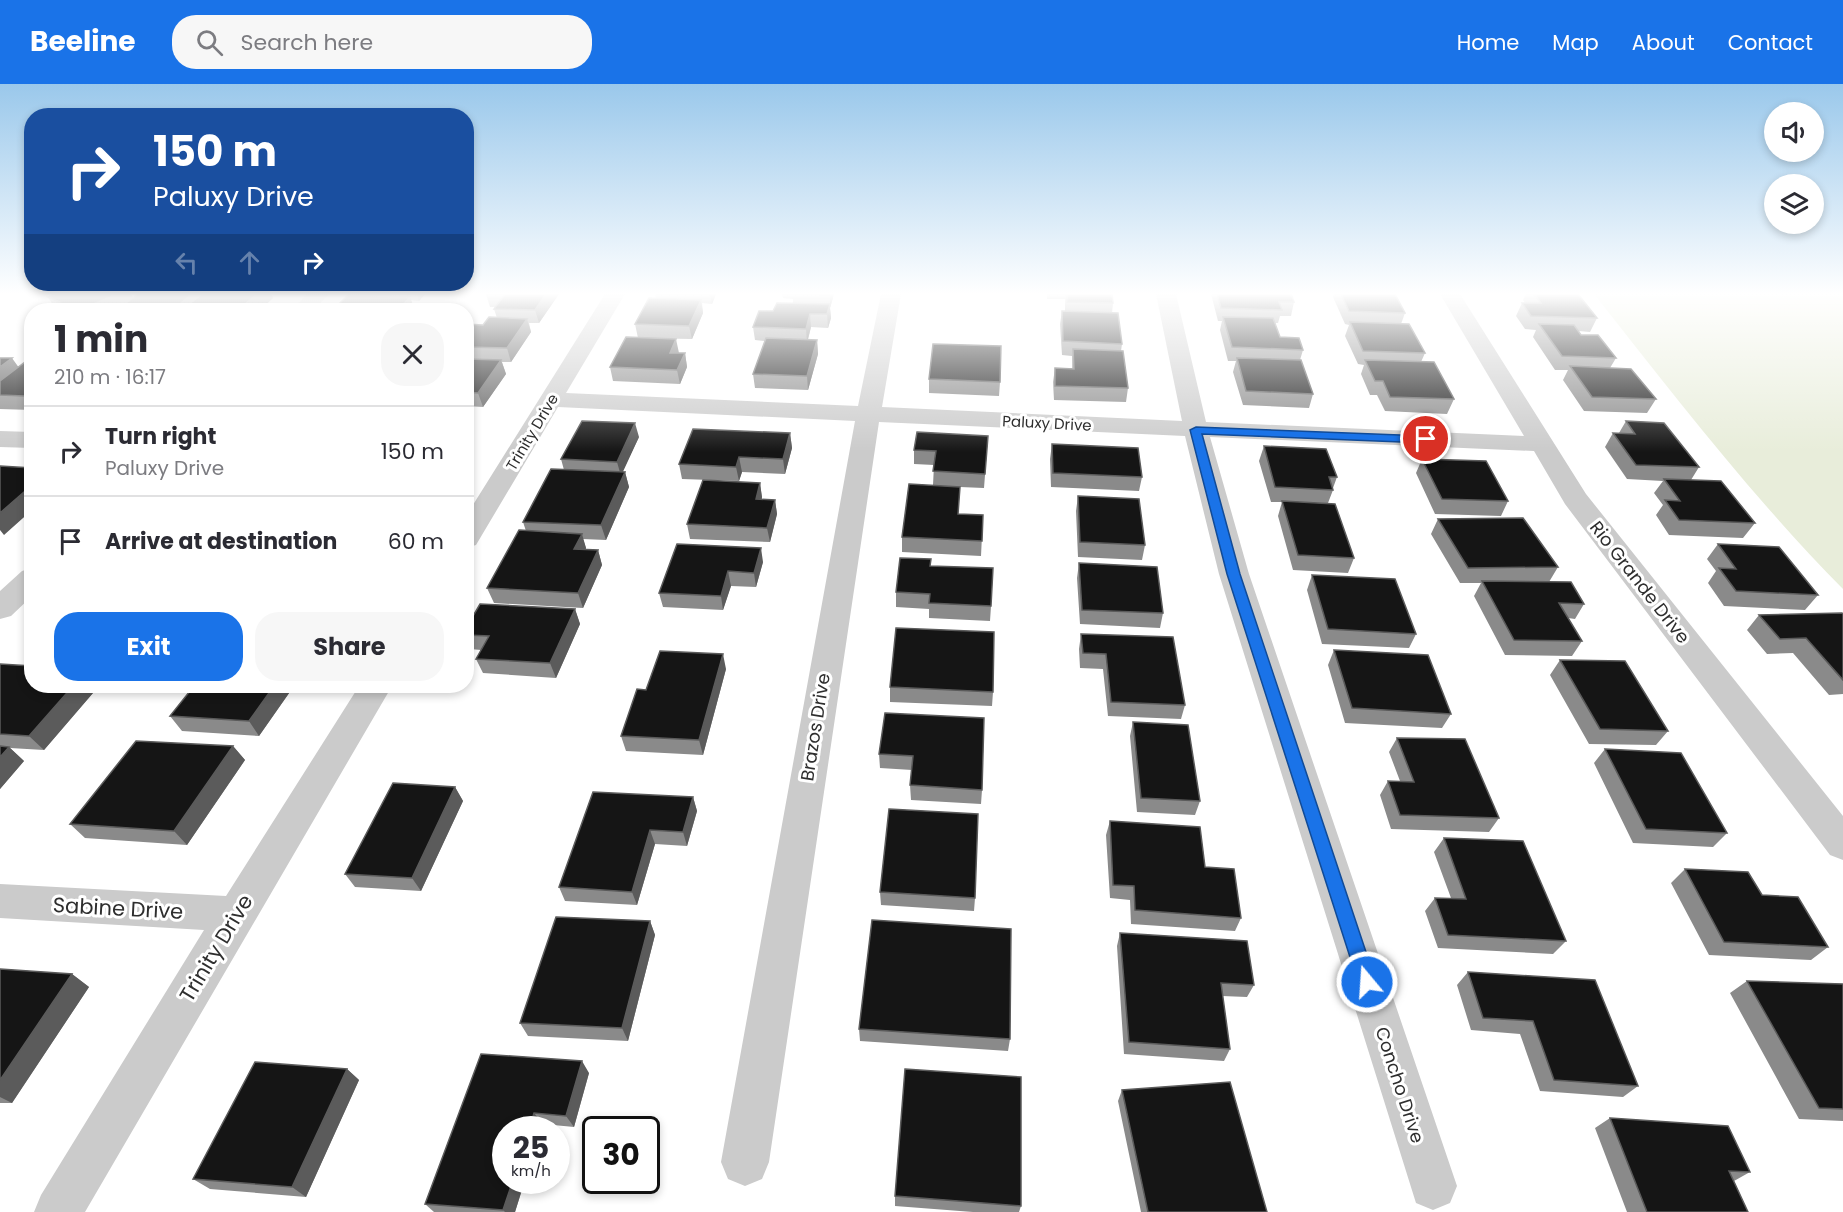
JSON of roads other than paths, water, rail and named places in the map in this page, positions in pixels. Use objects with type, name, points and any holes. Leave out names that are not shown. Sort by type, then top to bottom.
[{"type":"street","name":"Trinity Drive","points":[[474,526],[584,347]]},
{"type":"street","name":"Brazos Drive","points":[[745,1162],[849,519],[881,347]]},
{"type":"street","name":"Concho Drive","points":[[1178,347],[1196,430],[1234,574],[1433,1186]]},
{"type":"street","name":"Rio Grande Drive","points":[[1483,347],[1575,498],[1843,844]]},
{"type":"street","name":"Paluxy Drive","points":[[552,400],[1542,444]]},
{"type":"street","points":[[0,439],[24,440]]},
{"type":"street","points":[[0,609],[24,586]]},
{"type":"street","name":"Trinity Drive","points":[[58,1212],[236,914],[372,693]]},
{"type":"street","name":"Sabine Drive","points":[[0,901],[236,914]]}]
